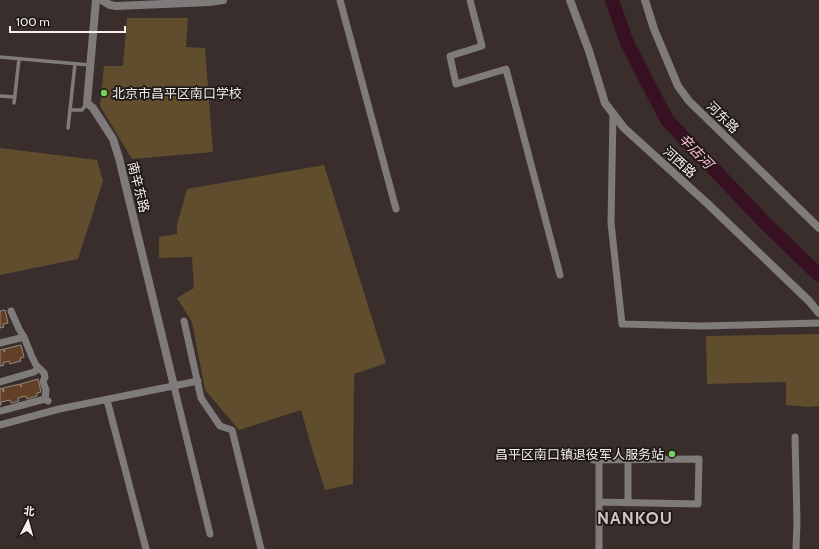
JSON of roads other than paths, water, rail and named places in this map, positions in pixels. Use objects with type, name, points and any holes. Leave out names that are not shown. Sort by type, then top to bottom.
[{"type":"street","points":[[86,103],[96,0]]},
{"type":"street","points":[[102,0],[110,5],[116,6],[210,2],[223,0]]},
{"type":"street","points":[[340,0],[396,209]]},
{"type":"street","points":[[470,0],[482,46],[450,56],[456,84],[506,69],[560,275]]},
{"type":"street","name":"河西路","points":[[570,0],[589,51],[605,103],[624,128],[709,205],[819,313]]},
{"type":"street","name":"河东路","points":[[645,0],[654,29],[678,86],[689,101],[819,228]]},
{"type":"street","name":"南辛东路","points":[[86,103],[93,108],[113,139],[119,158],[174,386]]},
{"type":"street","points":[[614,114],[611,223],[622,324],[702,326],[819,323]]},
{"type":"street","points":[[0,412],[47,400],[43,382],[45,377],[44,373],[32,357],[11,311]]},
{"type":"street","points":[[184,321],[201,398],[220,426],[232,430],[261,549]]},
{"type":"street","points":[[0,343],[24,337]]},
{"type":"street","points":[[0,382],[34,372],[39,368]]},
{"type":"street","points":[[0,424],[59,409],[198,382]]},
{"type":"street","points":[[174,386],[210,534]]},
{"type":"street","points":[[108,400],[146,549]]},
{"type":"street","points":[[795,437],[797,522],[796,549]]},
{"type":"street","points":[[599,502],[698,504],[699,459],[596,460],[599,502],[599,549]]},
{"type":"street","points":[[628,460],[628,503]]},
{"type":"lane","points":[[0,57],[90,65]]},
{"type":"lane","points":[[14,103],[19,59]]},
{"type":"lane","points":[[68,128],[75,64]]},
{"type":"lane","points":[[0,96],[14,97]]},
{"type":"lane","points":[[70,110],[82,110],[86,103]]},
{"type":"waterway","name":"辛店河","points":[[612,0],[627,43],[667,120],[766,224],[819,275]]},
{"type":"place","name":"北京市昌平区南口学校","points":[[104,93]]},
{"type":"place","name":"昌平区南口镇退役军人服务站","points":[[672,454]]},
{"type":"district","name":"NANKOU","points":[[635,518]]}]
